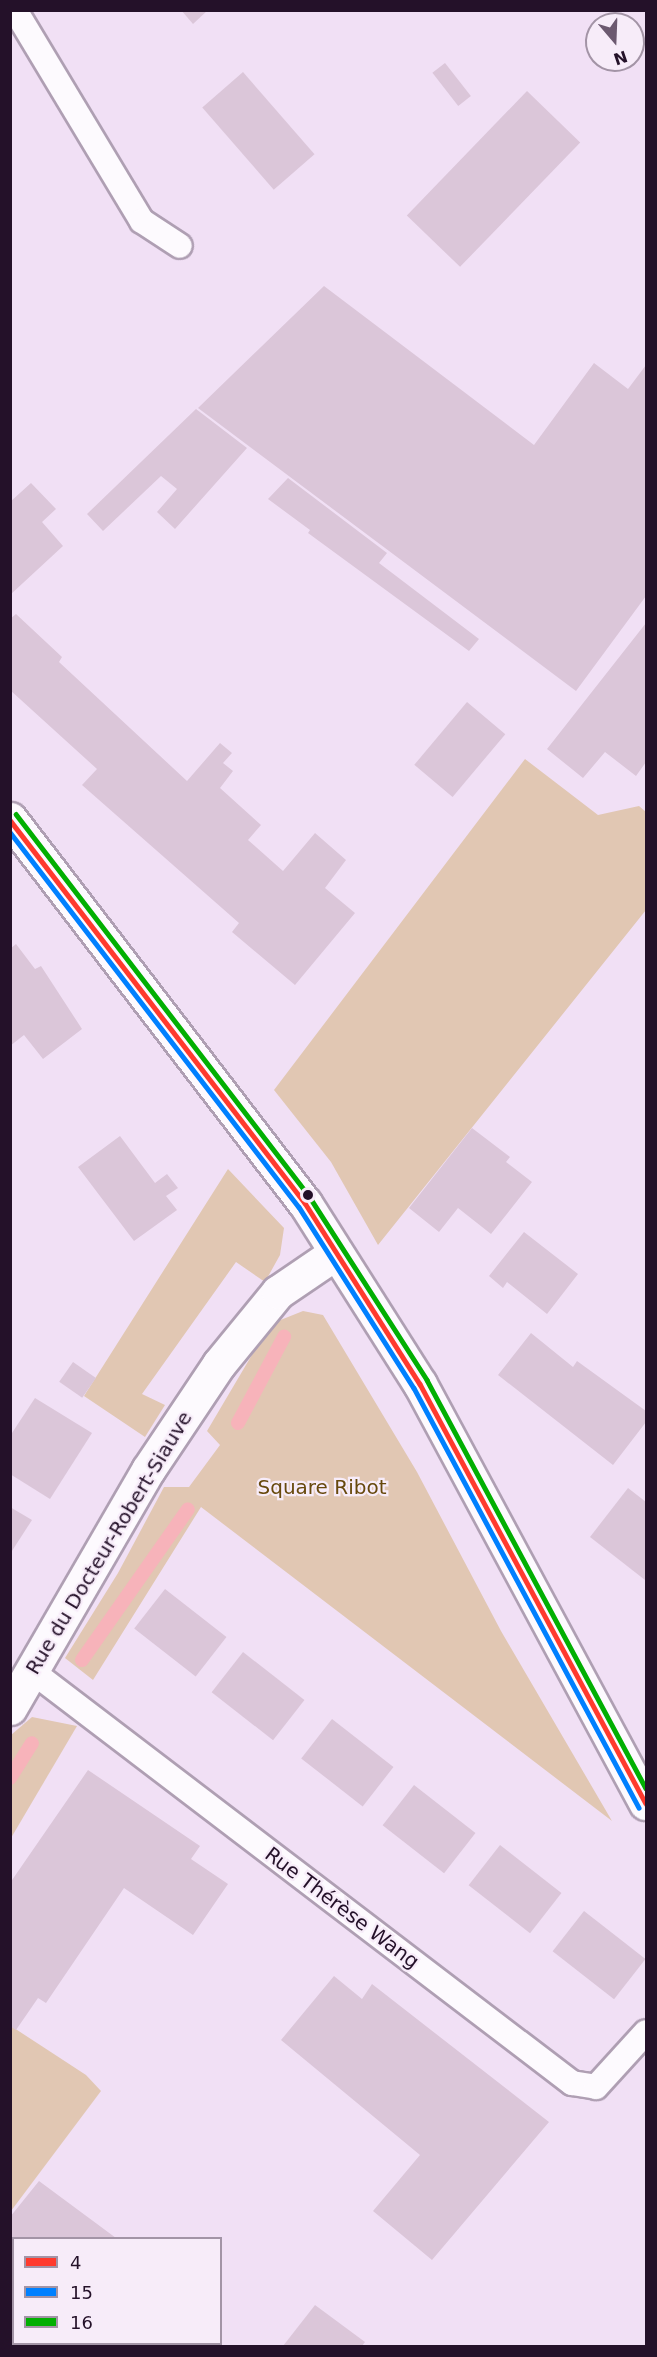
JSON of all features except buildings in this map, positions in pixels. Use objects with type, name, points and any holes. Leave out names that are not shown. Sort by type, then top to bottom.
[{"type":"street","points":[[10,819],[246,1123],[305,1203],[334,1254],[420,1384],[646,1803]]},
{"type":"street","name":"Rue du Docteur-Robert-Siauve","points":[[10,1708],[33,1672],[148,1470],[219,1364],[278,1292],[334,1254]]},
{"type":"lane","points":[[15,10],[142,221],[180,246]]},
{"type":"lane","name":"Rue Thérèse Wang","points":[[33,1672],[572,2083],[596,2087],[646,2032]]},
{"type":"green space","points":[[525,759],[598,815],[639,806],[646,812],[646,910],[378,1245],[331,1162],[274,1090]]},
{"type":"green space","points":[[228,1169],[284,1228],[280,1255],[265,1282],[236,1262],[142,1394],[165,1405],[145,1437],[84,1396]]},
{"type":"green space","name":"Square Ribot","points":[[303,1311],[323,1315],[417,1472],[501,1631],[612,1821],[201,1507],[93,1680],[65,1658],[118,1573],[164,1487],[189,1487],[220,1445],[207,1431],[259,1343],[273,1323]]},
{"type":"green space","points":[[32,1717],[77,1726],[11,1838],[11,1735]]},
{"type":"green space","points":[[11,2026],[86,2075],[101,2091],[11,2211]]},
{"type":"waterway","points":[[238,1423],[284,1337]]},
{"type":"waterway","points":[[82,1660],[188,1509]]},
{"type":"waterway","points":[[10,1778],[32,1743]]},
{"type":"transit line","name":"16","points":[[16,814],[311,1199],[427,1380],[646,1788]]},
{"type":"transit line","name":"4","points":[[10,820],[305,1203],[420,1384],[646,1803]]},
{"type":"transit line","name":"15","points":[[10,832],[299,1207],[414,1388],[639,1807]]}]
